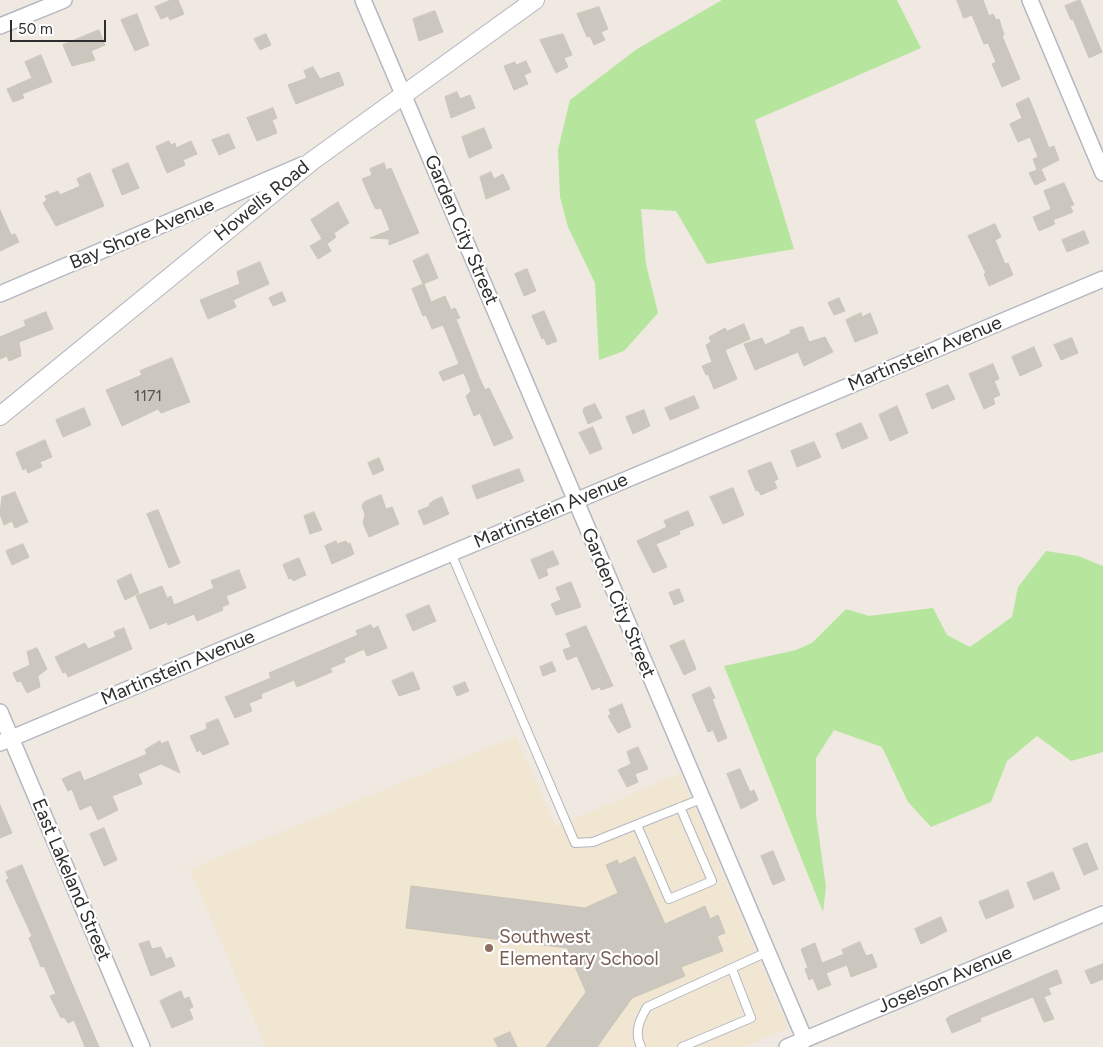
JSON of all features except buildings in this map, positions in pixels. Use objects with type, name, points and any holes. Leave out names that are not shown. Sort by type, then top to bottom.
[{"type":"street","points":[[0,26],[64,0]]},
{"type":"street","name":"Garden City Street","points":[[363,0],[576,500],[700,799],[805,1040]]},
{"type":"street","name":"Howells Road","points":[[0,416],[312,161],[535,0]]},
{"type":"street","points":[[1030,0],[1103,173]]},
{"type":"street","name":"Bay Shore Avenue","points":[[0,294],[312,161]]},
{"type":"street","name":"Martinstein Avenue","points":[[5,741],[1103,279]]},
{"type":"street","name":"East Lakeland Street","points":[[0,712],[5,741],[142,1047]]},
{"type":"street","name":"Joselson Avenue","points":[[788,1047],[1103,914]]},
{"type":"lane","points":[[451,553],[575,843],[593,842],[700,799]]},
{"type":"lane","points":[[637,825],[669,899],[712,881],[680,807]]},
{"type":"lane","points":[[641,1047],[637,1039],[638,1021],[647,1008],[767,952]]},
{"type":"lane","points":[[682,1047],[751,1018],[732,969]]},
{"type":"shaded area","name":"Southwest Elementary School","points":[[516,736],[556,827],[680,773],[788,1028],[744,1047],[266,1047],[190,869]]},
{"type":"green space","points":[[722,0],[897,0],[921,48],[755,120],[794,249],[707,264],[676,211],[641,209],[646,264],[658,313],[624,351],[599,360],[595,283],[568,227],[560,197],[558,150],[570,100],[637,49]]},
{"type":"green space","points":[[1046,551],[1078,556],[1103,566],[1103,752],[1071,761],[1037,736],[1007,761],[991,802],[931,827],[908,802],[882,747],[834,730],[816,758],[816,815],[826,887],[823,912],[724,666],[796,650],[812,643],[846,609],[869,616],[933,608],[947,635],[970,647],[1012,617],[1018,587]]},
{"type":"place","name":"Southwest Elementary School","points":[[489,948]]}]
